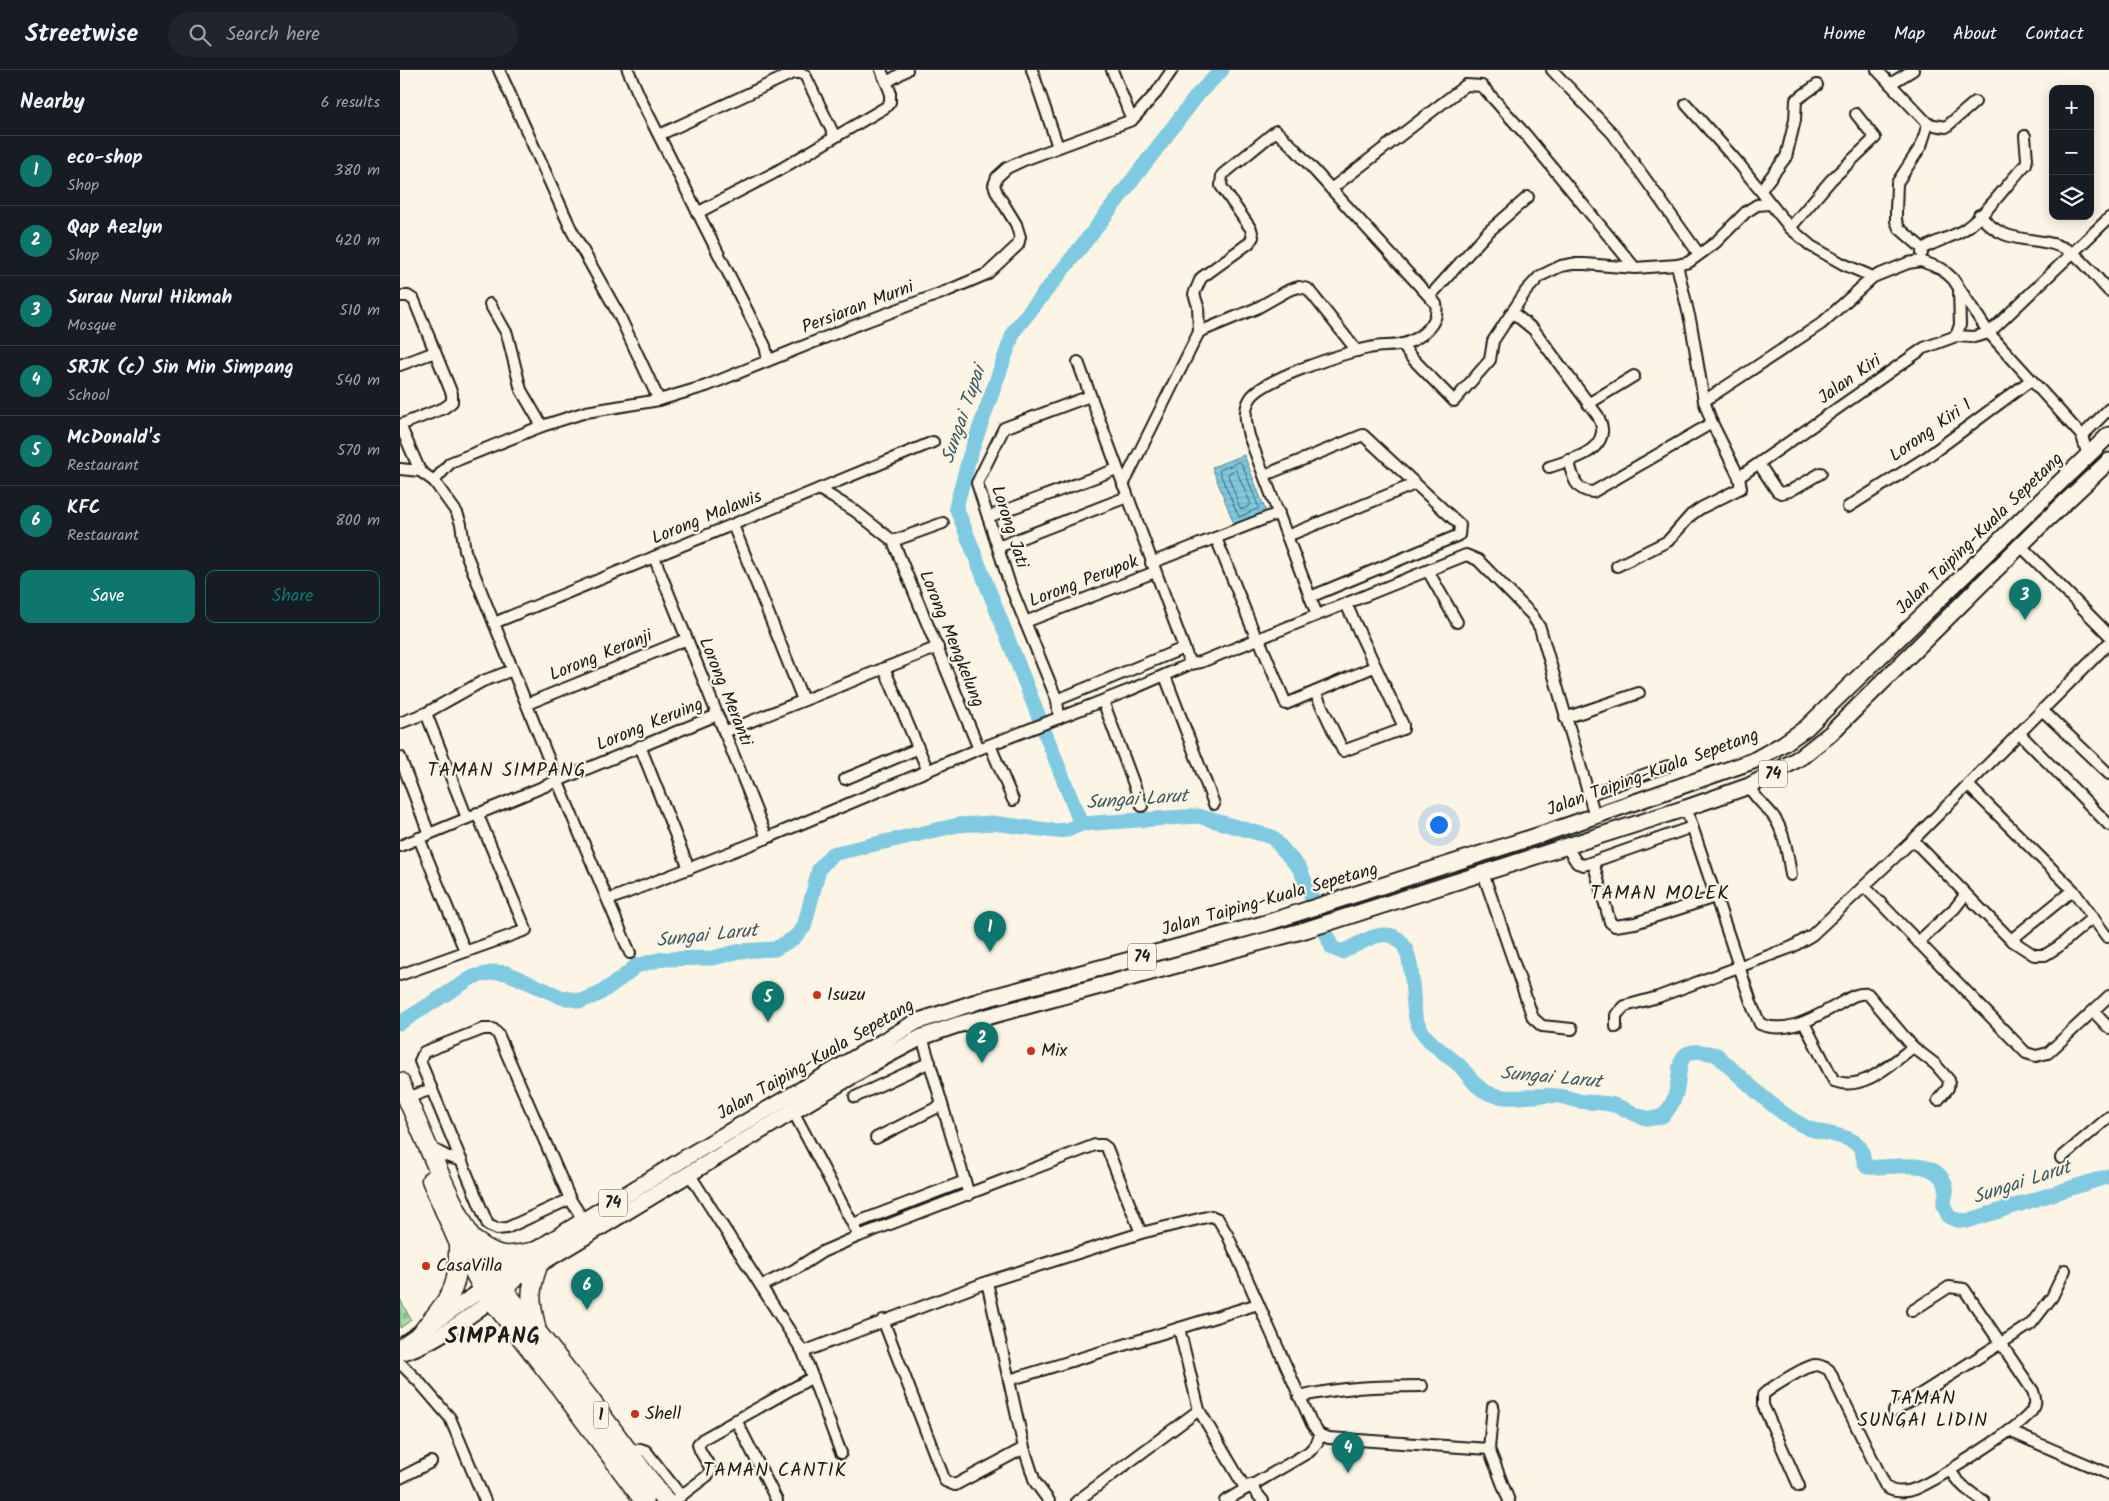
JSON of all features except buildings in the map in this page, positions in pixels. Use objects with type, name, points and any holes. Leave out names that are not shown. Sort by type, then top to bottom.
[{"type":"highway","name":"1","points":[[400,1082],[404,1105],[464,1240],[493,1289],[558,1385],[644,1501]]},
{"type":"highway","name":"1","points":[[404,1105],[429,1147],[464,1240]]},
{"type":"highway","points":[[422,1331],[453,1292],[464,1240],[492,1253],[505,1256],[537,1258],[530,1296],[537,1330]]},
{"type":"highway","name":"1","points":[[493,1289],[537,1330],[630,1454],[674,1499]]},
{"type":"main road","name":"Jalan Taiping-Kuala Sepetang","points":[[400,1349],[406,1342],[422,1331],[493,1289],[518,1277],[537,1258],[584,1221],[754,1116],[916,1022],[985,999],[1331,903],[1596,816],[1753,760],[1783,744],[1806,728],[2106,439]]},
{"type":"main road","name":"Jalan Taiping-Kuala Sepetang","points":[[537,1258],[690,1175],[875,1062],[922,1037],[957,1025],[1305,930],[1749,786],[1801,757],[1830,734],[2020,545],[2109,461]]},
{"type":"main road","name":"Jalan Taiping-Kuala Sepetang","points":[[400,1353],[412,1350],[473,1314],[493,1289]]},
{"type":"street","points":[[499,70],[572,231],[619,315],[658,400]]},
{"type":"street","points":[[628,70],[765,346],[768,360]]},
{"type":"street","points":[[697,212],[774,173],[886,107],[890,102],[887,82],[881,70]]},
{"type":"street","points":[[887,82],[907,70]]},
{"type":"street","points":[[1032,70],[1058,147]]},
{"type":"street","points":[[1112,70],[1132,120]]},
{"type":"street","name":"Persiaran Murni","points":[[434,481],[450,463],[542,426],[586,412],[658,400],[706,386],[851,326],[947,291],[987,274],[1013,251],[1018,245],[1020,237],[1016,224],[997,193],[994,185],[997,177],[1007,168],[1132,120],[1157,92],[1172,70]]},
{"type":"street","points":[[1552,70],[1613,134],[1699,254]]},
{"type":"street","points":[[1877,70],[1928,124],[1946,127],[1975,102]]},
{"type":"street","points":[[1890,84],[1913,70]]},
{"type":"street","points":[[659,135],[793,73],[800,72],[805,75],[835,137]]},
{"type":"street","points":[[1331,189],[1466,85],[1482,86],[1525,134],[1635,268]]},
{"type":"street","points":[[1761,190],[1786,157],[1795,120],[1796,100],[1817,85]]},
{"type":"street","points":[[1686,104],[1761,190],[1769,204],[1790,228],[1811,246],[1843,264],[1872,277]]},
{"type":"street","points":[[1790,228],[1831,180],[1875,138],[1856,114]]},
{"type":"street","points":[[1923,249],[1899,228],[1896,221],[1897,183],[1921,146],[1928,124]]},
{"type":"street","points":[[1123,485],[1199,332],[1198,306],[1194,294],[1201,278],[1249,243],[1253,236],[1252,229],[1221,186],[1222,175],[1276,131],[1430,296],[1436,304],[1438,313],[1435,321],[1421,336],[1402,344],[1371,347],[1357,351],[1276,379],[1263,386],[1250,398],[1246,408],[1245,420],[1249,436],[1317,615]]},
{"type":"street","points":[[1923,249],[1965,229],[1980,215],[2026,164],[2025,136]]},
{"type":"street","points":[[1430,296],[1481,240],[1528,198]]},
{"type":"street","points":[[1402,344],[1411,357],[1454,401],[1490,360],[1493,341],[1526,291],[1540,276],[1561,266],[1585,264],[1635,268],[1678,266],[1689,262],[1715,243],[1746,212],[1757,205],[1769,204]]},
{"type":"street","points":[[1980,215],[1994,230],[2003,234],[2012,237],[2042,240],[2072,252],[2109,291]]},
{"type":"street","points":[[1989,333],[2109,218]]},
{"type":"street","points":[[1921,261],[1923,249]]},
{"type":"street","points":[[1704,401],[1821,324],[1872,277],[1908,263],[1921,261],[1942,269],[1953,278],[1989,333],[2082,436],[2088,456]]},
{"type":"street","points":[[1617,566],[1668,541],[1691,515],[1701,508],[1739,490],[1742,484],[1712,423],[1704,401],[1692,324],[1678,266]]},
{"type":"street","points":[[1199,332],[1257,308],[1289,290],[1299,287],[1308,289],[1357,351]]},
{"type":"street","points":[[1956,336],[1960,325],[1959,289]]},
{"type":"street","points":[[400,296],[408,296],[414,300],[452,394],[452,402],[444,408],[400,425],[420,471]]},
{"type":"street","points":[[490,304],[507,334],[521,390],[542,426]]},
{"type":"street","points":[[1512,312],[1534,330],[1598,416],[1603,430],[1600,440],[1592,450],[1549,468]]},
{"type":"street","name":"Jalan Kiri","points":[[1739,476],[1759,464],[1924,348],[1956,336],[1974,337],[1989,333]]},
{"type":"street","points":[[400,365],[435,352]]},
{"type":"street","points":[[1078,362],[1190,664]]},
{"type":"street","points":[[1588,404],[1634,376]]},
{"type":"street","name":"Lorong Kiri 1","points":[[1848,507],[1927,457],[2031,380]]},
{"type":"street","name":"Lorong Jati","points":[[1055,720],[1057,700],[1010,585],[977,483],[1004,428],[1090,396]]},
{"type":"street","points":[[2082,436],[2109,408]]},
{"type":"street","points":[[1568,460],[1578,487],[1584,492],[1592,492],[1712,423]]},
{"type":"street","points":[[1265,475],[1363,434],[1460,525],[1459,535],[1310,597]]},
{"type":"street","points":[[2082,436],[2106,439]]},
{"type":"street","name":"Lorong Malawis","points":[[494,623],[933,442]]},
{"type":"street","points":[[1759,464],[1776,491],[1781,494],[1790,491],[1821,473]]},
{"type":"street","points":[[400,469],[420,471],[434,481],[456,513],[461,524],[465,551],[557,780],[630,953]]},
{"type":"street","points":[[988,517],[1117,469]]},
{"type":"street","points":[[1287,536],[1416,484]]},
{"type":"street","points":[[819,489],[855,511],[893,541],[943,522]]},
{"type":"street","points":[[998,547],[1127,497]]},
{"type":"street","name":"Lorong Perupok","points":[[1025,622],[1153,568],[1216,538],[1279,513]]},
{"type":"street","points":[[733,525],[803,700]]},
{"type":"street","points":[[1216,538],[1286,704],[1374,667]]},
{"type":"street","name":"Lorong Mengkelung","points":[[893,541],[979,750]]},
{"type":"street","points":[[2020,545],[2109,635]]},
{"type":"street","points":[[608,900],[767,838],[979,750],[1165,676],[1190,664],[1201,662],[1466,555],[1478,560],[1532,615],[1540,628],[1565,718],[1596,816]]},
{"type":"street","name":"Lorong Meranti","points":[[654,557],[767,838]]},
{"type":"street","points":[[1428,571],[1457,622]]},
{"type":"street","points":[[1315,692],[1343,751],[1403,729],[1403,725],[1374,667],[1346,604]]},
{"type":"street","name":"Lorong Keranji","points":[[527,704],[687,639]]},
{"type":"street","points":[[1616,1027],[1616,1015],[1625,1006],[1658,997],[1792,947],[1812,935],[1913,840],[2109,643]]},
{"type":"street","points":[[724,732],[938,647]]},
{"type":"street","points":[[1057,700],[1184,648]]},
{"type":"street","points":[[884,668],[928,771]]},
{"type":"street","points":[[400,723],[426,713],[483,681],[513,670]]},
{"type":"street","points":[[1165,676],[1214,804]]},
{"type":"street","points":[[1565,718],[1639,693]]},
{"type":"street","points":[[1103,701],[1142,806]]},
{"type":"street","points":[[2042,710],[2109,774]]},
{"type":"street","points":[[426,713],[467,818]]},
{"type":"street","name":"Lorong Keruing","points":[[400,846],[717,715]]},
{"type":"street","points":[[2019,732],[2109,825]]},
{"type":"street","points":[[640,746],[690,869]]},
{"type":"street","points":[[990,746],[1013,800]]},
{"type":"street","points":[[845,779],[917,749]]},
{"type":"street","points":[[400,757],[429,834]]},
{"type":"street","points":[[1588,795],[1668,766]]},
{"type":"street","points":[[1968,785],[2072,890],[2107,937]]},
{"type":"street","points":[[1749,786],[1754,796],[1776,820],[1788,853],[1791,875]]},
{"type":"street","points":[[1686,808],[1738,966],[1760,1024],[1770,1028],[1804,1023],[1854,996],[1868,994],[1913,1048],[1934,1064],[1949,1080],[1948,1088],[1938,1100]]},
{"type":"street","points":[[400,974],[526,930],[478,813]]},
{"type":"street","points":[[1566,846],[1577,863],[1584,865],[1692,827]]},
{"type":"street","points":[[419,838],[464,951]]},
{"type":"street","points":[[1913,840],[2011,940],[2034,955],[2045,955],[2058,947],[2093,916]]},
{"type":"street","points":[[1592,862],[1610,922],[1615,926],[1625,926],[1715,897]]},
{"type":"street","points":[[1483,873],[1533,1018],[1542,1026],[1572,1029]]},
{"type":"street","points":[[1864,886],[2026,1053],[2036,1056],[2048,1053],[2109,996]]},
{"type":"street","points":[[2011,940],[2072,890]]},
{"type":"street","points":[[1918,942],[1955,908],[1965,895]]},
{"type":"street","points":[[2093,1011],[2109,1028]]},
{"type":"street","points":[[1804,1023],[1834,1081],[1844,1084],[1861,1082],[1883,1070],[1913,1048]]},
{"type":"street","points":[[570,1199],[506,1228],[497,1229],[488,1225],[420,1061],[424,1052],[483,1029],[493,1029],[498,1034],[570,1199],[584,1221]]},
{"type":"street","points":[[922,1037],[969,1195]]},
{"type":"street","points":[[855,1097],[930,1062]]},
{"type":"street","points":[[404,1105],[432,1089]]},
{"type":"street","points":[[876,1138],[942,1105]]},
{"type":"street","points":[[794,1113],[859,1236]]},
{"type":"street","points":[[2061,1158],[2109,1117]]},
{"type":"street","points":[[761,1286],[794,1270],[822,1252],[859,1236],[1095,1145],[1103,1144],[1107,1148],[1141,1233]]},
{"type":"street","points":[[429,1147],[446,1156],[462,1161]]},
{"type":"street","points":[[690,1175],[803,1352],[841,1453]]},
{"type":"street","points":[[853,1224],[965,1181]]},
{"type":"street","points":[[803,1352],[987,1282],[1141,1233],[1210,1216],[1218,1219],[1299,1397],[1312,1424],[1320,1435],[1329,1438],[1489,1449]]},
{"type":"street","points":[[1894,1411],[2032,1324],[2052,1297],[2065,1270]]},
{"type":"street","points":[[987,1282],[1024,1448],[1035,1482],[1049,1501]]},
{"type":"street","points":[[1799,1486],[1763,1405],[1763,1395],[1769,1389],[1813,1365],[1822,1366],[1829,1370],[1886,1487],[1897,1492],[1914,1489],[1950,1470],[2023,1421],[2034,1408],[2035,1399],[2028,1382],[2000,1344],[1964,1289],[1949,1287],[1912,1311]]},
{"type":"street","points":[[1008,1380],[1258,1304]]},
{"type":"street","points":[[884,1320],[945,1481],[955,1485],[1024,1448]]},
{"type":"street","points":[[1179,1328],[1199,1410],[1248,1486],[1263,1501]]},
{"type":"street","points":[[400,1364],[420,1383],[450,1418],[485,1501]]},
{"type":"street","points":[[674,1499],[707,1476],[711,1470],[709,1463],[698,1449],[698,1444],[703,1438],[813,1377]]},
{"type":"street","points":[[1299,1397],[1326,1390],[1370,1386],[1422,1386]]},
{"type":"street","points":[[1493,1406],[1489,1449],[1508,1501]]},
{"type":"street","points":[[1078,1501],[1199,1410]]},
{"type":"street","points":[[736,1420],[777,1501]]},
{"type":"street","points":[[2009,1431],[2109,1474]]},
{"type":"street","points":[[1225,1501],[1309,1452],[1318,1443],[1320,1435]]},
{"type":"street","points":[[400,1478],[432,1462]]},
{"type":"street","points":[[1950,1470],[1959,1483],[1984,1501]]},
{"type":"green space","points":[[400,1299],[411,1320],[400,1328]]},
{"type":"water","points":[[1244,455],[1266,512],[1234,524],[1212,467]]},
{"type":"waterway","name":"Sungai Tupai","points":[[1081,824],[956,507],[970,455],[1014,331],[1199,93],[1222,70]]},
{"type":"waterway","name":"Sungai Larut","points":[[400,1023],[473,977],[495,972],[507,973],[561,997],[581,1001],[599,994],[636,966],[662,959],[713,958],[740,951],[775,949],[794,938],[804,927],[819,869],[832,854],[958,825],[992,823],[1056,831],[1067,830],[1081,824],[1198,816],[1272,837],[1300,869],[1332,948],[1342,952],[1373,937],[1388,935],[1399,940],[1406,950],[1410,963],[1416,1019],[1423,1034],[1459,1065],[1486,1092],[1503,1097],[1562,1096],[1582,1102],[1616,1105],[1642,1117],[1655,1118],[1666,1113],[1671,1105],[1676,1094],[1680,1064],[1684,1057],[1690,1053],[1701,1052],[1717,1055],[1760,1094],[1795,1121],[1812,1130],[1845,1138],[1857,1144],[1861,1149],[1867,1167],[1912,1166],[1933,1170],[1940,1176],[1946,1186],[1944,1206],[1949,1217],[1957,1220],[1967,1221],[2109,1176]]},
{"type":"place","name":"Surau Nurul Hikmah","points":[[2025,620]]},
{"type":"place","name":"eco-shop","points":[[990,952]]},
{"type":"place","name":"Isuzu","points":[[817,995]]},
{"type":"place","name":"McDonald's","points":[[768,1022]]},
{"type":"place","name":"Mix","points":[[1031,1051]]},
{"type":"place","name":"Qap Aezlyn","points":[[982,1063]]},
{"type":"place","name":"CasaVilla","points":[[426,1266]]},
{"type":"place","name":"KFC","points":[[587,1310]]},
{"type":"place","name":"Shell","points":[[635,1414]]},
{"type":"place","name":"SRJK (c) Sin Min Simpang","points":[[1348,1473]]},
{"type":"district","name":"TAMAN SIMPANG","points":[[507,771]]},
{"type":"district","name":"TAMAN MOLEK","points":[[1660,894]]},
{"type":"district","name":"SIMPANG","points":[[493,1337]]},
{"type":"district","name":"TAMAN SUNGAI LIDIN","points":[[1923,1410]]},
{"type":"district","name":"TAMAN CANTIK","points":[[775,1471]]}]
